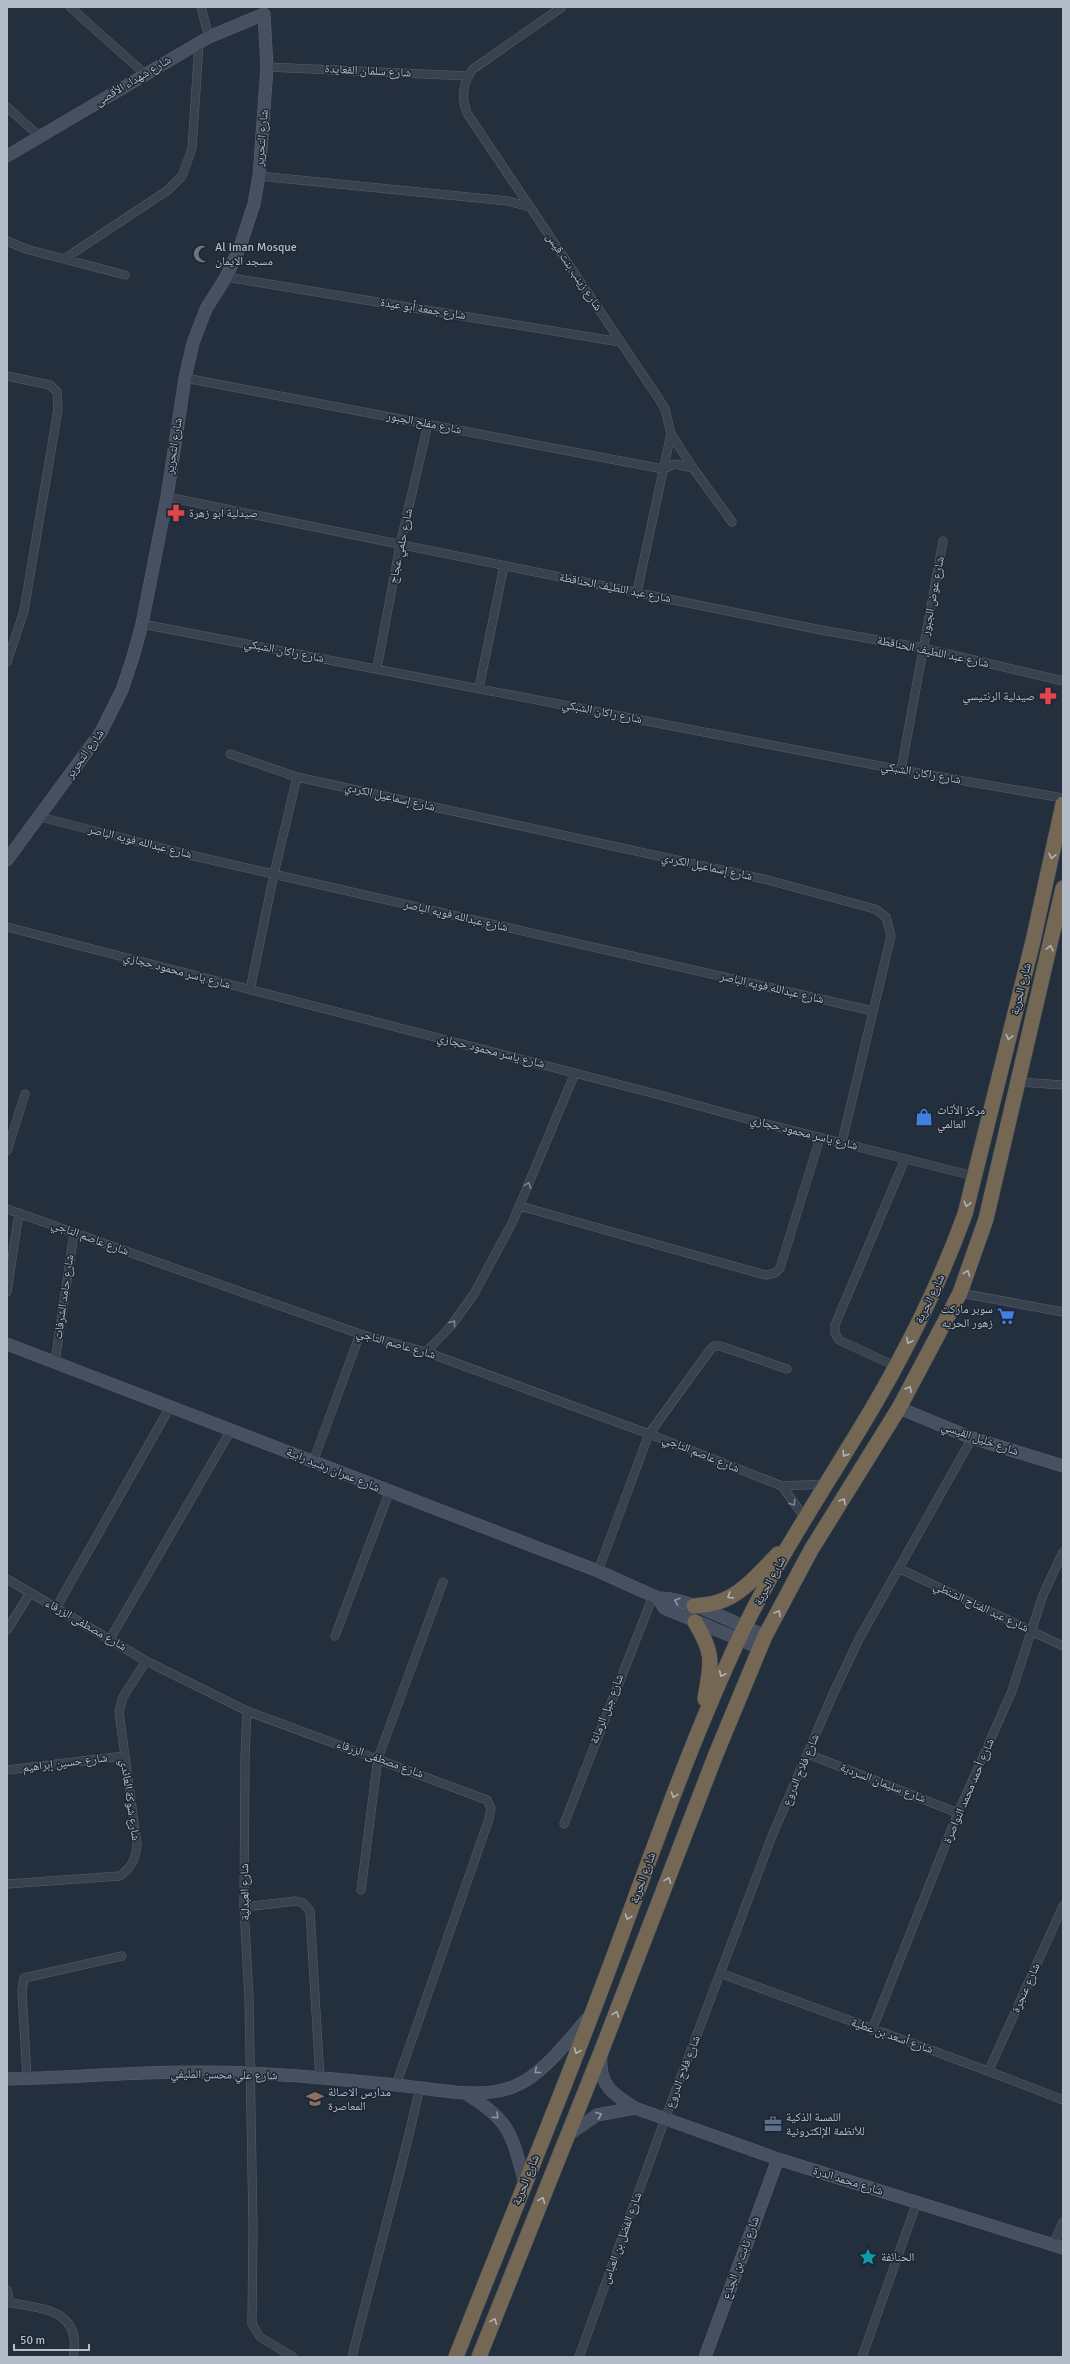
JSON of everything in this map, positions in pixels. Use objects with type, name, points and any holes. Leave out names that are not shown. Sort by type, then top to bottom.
[{"type":"highway","name":"شارع الحرية","points":[[456,2357],[593,2013],[702,1718],[742,1633],[790,1542],[896,1367],[939,1281],[965,1214],[1033,941],[1063,804]]},
{"type":"highway","name":"شارع الحرية","points":[[479,2357],[601,2052],[716,1754],[763,1642],[812,1550],[899,1408],[960,1293],[986,1219],[1059,924],[1063,888]]},
{"type":"highway","points":[[694,1606],[718,1602],[729,1597],[751,1581],[790,1542]]},
{"type":"highway","points":[[695,1622],[709,1648],[712,1661],[702,1718]]},
{"type":"street","points":[[70,7],[145,74]]},
{"type":"street","points":[[64,259],[168,190],[182,176],[192,149],[204,40],[201,7]]},
{"type":"street","points":[[530,207],[467,113],[463,90],[468,76],[479,64],[562,7]]},
{"type":"street","name":"شارع شهداء الأقصى","points":[[7,156],[204,40],[263,11]]},
{"type":"street","name":"شارع التحرير","points":[[7,860],[40,817],[108,719],[122,690],[142,624],[167,497],[185,378],[199,324],[226,277],[248,227],[259,176],[267,66],[263,11]]},
{"type":"street","name":"شارع سلمان القعايدة","points":[[267,66],[468,76]]},
{"type":"street","points":[[7,107],[39,136]]},
{"type":"street","points":[[259,176],[508,201],[530,207]]},
{"type":"street","name":"شارع زينب بنت قيس","points":[[530,207],[659,399],[667,415],[672,434],[663,469],[637,592]]},
{"type":"street","points":[[7,241],[64,259],[125,275]]},
{"type":"street","name":"شارع جمعة أبو عيدة","points":[[226,277],[620,342]]},
{"type":"street","points":[[7,376],[50,385],[57,392],[58,409],[24,611],[7,662]]},
{"type":"street","name":"شارع مفلح الجبور","points":[[185,378],[663,469]]},
{"type":"street","name":"شارع حلمي عجاج","points":[[377,668],[400,545],[428,424]]},
{"type":"street","points":[[672,434],[692,468],[732,522]]},
{"type":"street","points":[[663,469],[676,464],[692,468]]},
{"type":"street","name":"شارع عبد اللطيف الحناقطة","points":[[167,497],[821,630],[923,648],[1063,681]]},
{"type":"street","name":"شارع عوض الجبور","points":[[901,770],[943,540]]},
{"type":"street","points":[[479,688],[504,566]]},
{"type":"street","name":"شارع راكان الشبكي","points":[[142,624],[901,770],[1063,798]]},
{"type":"street","name":"شارع إسماعيل الكردي","points":[[230,754],[297,777],[764,880],[875,909],[886,917],[891,936],[842,1142]]},
{"type":"street","points":[[250,990],[274,874],[297,777]]},
{"type":"street","name":"شارع عبدالله فويه الباصر","points":[[40,817],[274,874],[873,1011]]},
{"type":"street","name":"شارع ياسر محمود حجازي","points":[[7,927],[820,1138],[842,1142],[974,1176]]},
{"type":"street","points":[[426,1352],[452,1326],[474,1294],[520,1206],[574,1073]]},
{"type":"street","points":[[1019,1082],[1063,1085]]},
{"type":"street","points":[[7,1151],[25,1094]]},
{"type":"street","points":[[520,1206],[757,1273],[777,1273],[780,1268],[820,1138]]},
{"type":"street","points":[[896,1367],[839,1340],[835,1333],[835,1325],[905,1158]]},
{"type":"street","name":"شارع عاصم التاجي","points":[[7,1209],[360,1334],[426,1352],[649,1434],[782,1486],[826,1484]]},
{"type":"street","points":[[7,1292],[19,1213]]},
{"type":"street","name":"شارع حامد الشرفات","points":[[55,1362],[74,1233]]},
{"type":"street","points":[[960,1293],[1063,1312]]},
{"type":"street","points":[[313,1462],[360,1334]]},
{"type":"street","name":"شارع عمران رشيد رابية","points":[[7,1344],[598,1571],[656,1597],[668,1598],[694,1606],[742,1633],[763,1642]]},
{"type":"street","points":[[598,1571],[649,1434],[714,1346],[720,1346],[787,1369]]},
{"type":"street","points":[[56,1608],[170,1407]]},
{"type":"street","name":"شارع خليل القيسي","points":[[899,1408],[972,1438],[1063,1466]]},
{"type":"street","points":[[110,1639],[230,1430]]},
{"type":"street","name":"شارع فلاح الدروع","points":[[666,2119],[772,1836],[833,1694],[859,1639],[900,1569],[972,1438]]},
{"type":"street","points":[[782,1486],[805,1518]]},
{"type":"street","points":[[334,1636],[389,1492]]},
{"type":"street","name":"شارع أحمد محمد النواصرة","points":[[872,2030],[958,1813],[1012,1691],[1033,1631],[1043,1595],[1063,1552]]},
{"type":"street","name":"شارع عبد الفتاح الشنطي","points":[[900,1569],[1063,1646]]},
{"type":"street","name":"شارع مصطفى الزرقاء","points":[[7,1579],[146,1661],[247,1710],[477,1794],[487,1800],[490,1808],[487,1826],[396,2085]]},
{"type":"street","points":[[361,1890],[378,1758],[443,1582]]},
{"type":"street","points":[[7,1630],[30,1593]]},
{"type":"street","name":"شارع عمران رشيد رابية","points":[[656,1597],[664,1608],[695,1622],[742,1633]]},
{"type":"street","name":"شارع جبل الرمانة","points":[[564,1824],[656,1597]]},
{"type":"street","name":"شارع شوكة العائدي","points":[[7,1884],[120,1876],[128,1870],[136,1859],[137,1844],[119,1728],[120,1704],[146,1661]]},
{"type":"street","name":"شارع العبدلية","points":[[247,1710],[245,1756],[244,1907],[249,1998],[253,2227],[252,2324],[260,2337],[293,2357]]},
{"type":"street","name":"شارع سليمان السردية","points":[[808,1754],[958,1813]]},
{"type":"street","name":"شارع حسين إبراهيم","points":[[7,1770],[124,1756]]},
{"type":"street","points":[[244,1907],[296,1900],[303,1903],[310,1911],[320,2079]]},
{"type":"street","name":"شارع عنجرة","points":[[989,2070],[1063,1906]]},
{"type":"street","points":[[27,2078],[22,1991],[24,1978],[122,1956]]},
{"type":"street","name":"شارع أسعد بن عطية","points":[[720,1973],[872,2030],[989,2070],[1063,2100]]},
{"type":"street","name":"شارع علي محسن المليفي","points":[[7,2079],[250,2073],[420,2087],[464,2093],[491,2091],[514,2086],[552,2058],[593,2013]]},
{"type":"street","name":"شارع محمد الدرة","points":[[601,2052],[600,2071],[606,2086],[635,2108],[778,2159],[1058,2246]]},
{"type":"street","points":[[352,2357],[406,2154],[420,2087]]},
{"type":"street","name":"شارع علي محسن المليفي","points":[[464,2093],[484,2104],[499,2118],[509,2131],[525,2183]]},
{"type":"street","name":"شارع محمد الدرة","points":[[568,2135],[597,2115],[635,2108]]},
{"type":"street","name":"شارع الفضل بن العباس","points":[[580,2357],[666,2119]]},
{"type":"street","name":"شارع ثابت بن الجذع","points":[[705,2357],[778,2159]]},
{"type":"street","points":[[862,2357],[917,2202]]},
{"type":"street","points":[[1058,2246],[1063,2222]]},
{"type":"street","points":[[7,2290],[9,2303],[52,2312],[62,2316],[74,2332],[75,2346],[73,2357]]},
{"type":"place","name":"Al Iman Mosque مسجد الايمان","points":[[202,254]]},
{"type":"place","name":"صيدلية ابو زهرة","points":[[176,513]]},
{"type":"place","name":"صيدلية الرنتيسي","points":[[1048,696]]},
{"type":"place","name":"مركز الأثاث العالمي","points":[[924,1117]]},
{"type":"place","name":"سوبر ماركت زهور الحريه","points":[[1006,1316]]},
{"type":"place","name":"مدارس الاصالة المعاصرة","points":[[315,2099]]},
{"type":"place","name":"اللمسة الذكية للأنظمة الإلكترونية","points":[[773,2124]]},
{"type":"place","name":"الحنائفة","points":[[868,2257]]}]
